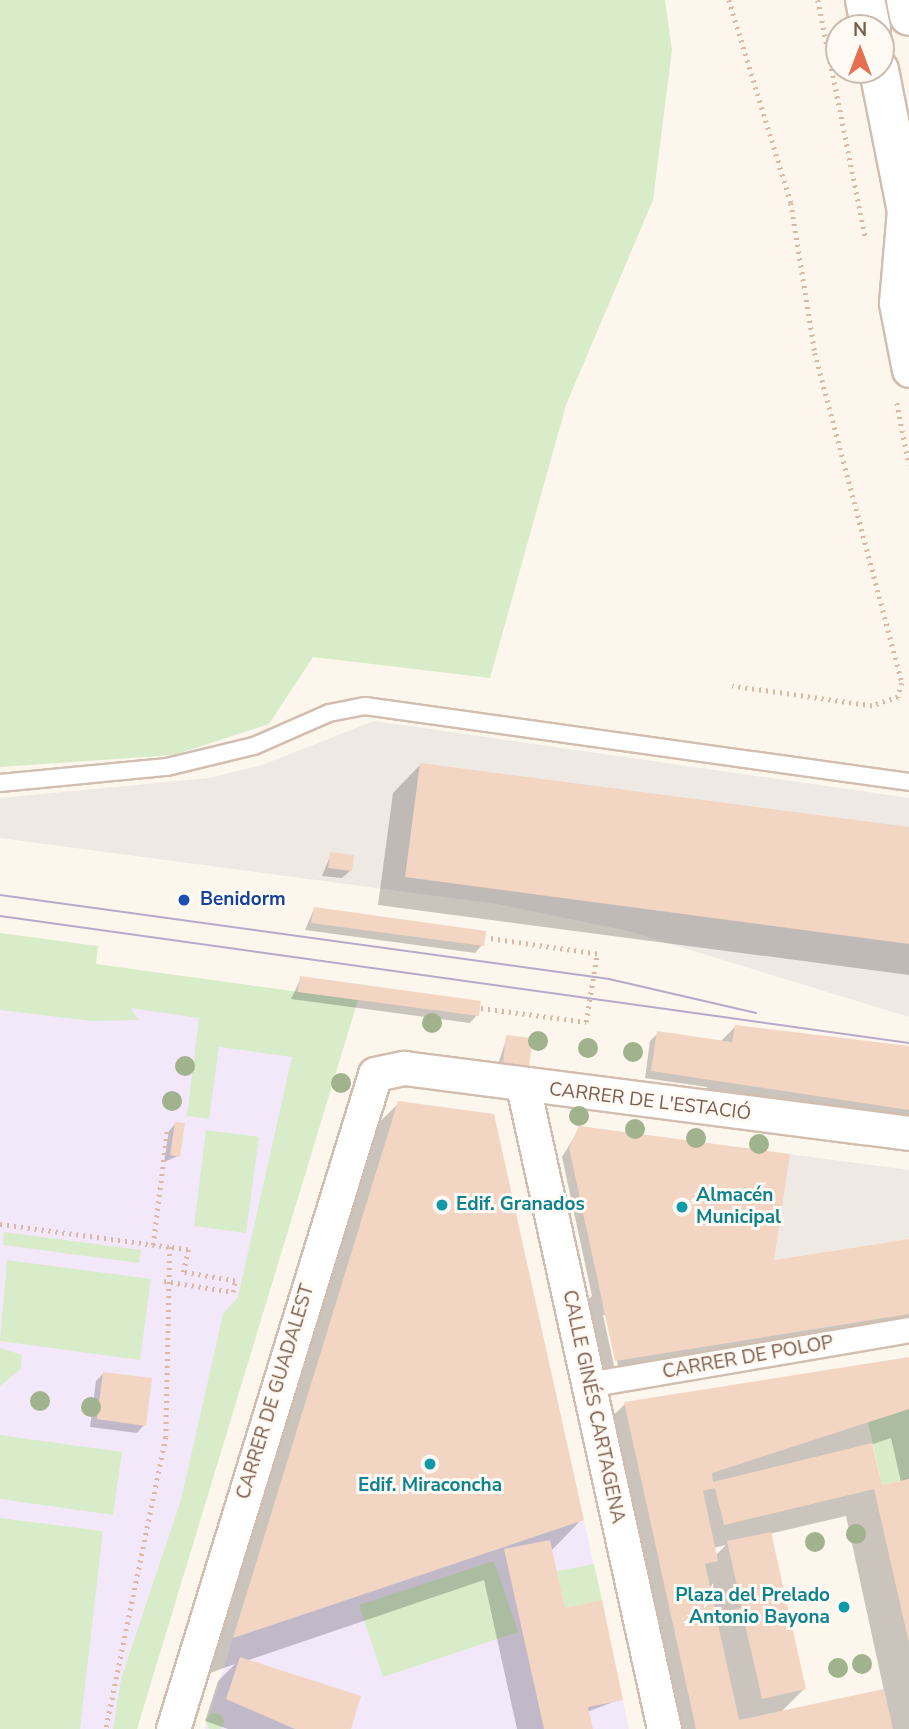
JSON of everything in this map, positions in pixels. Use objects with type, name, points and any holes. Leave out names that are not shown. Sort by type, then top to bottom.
[{"type":"main road","points":[[906,0],[909,16]]},
{"type":"main road","points":[[882,84],[907,210]]},
{"type":"street","points":[[902,385],[896,303],[907,210]]},
{"type":"street","name":"CARRER DE L'ESTACIÓ","points":[[392,1066],[523,1086],[909,1133]]},
{"type":"street","name":"CARRER DE GUADALEST","points":[[173,1729],[370,1084],[392,1066]]},
{"type":"street","name":"CALLE GINÉS CARTAGENA","points":[[523,1086],[664,1729]]},
{"type":"street","name":"CARRER DE POLOP","points":[[587,1385],[909,1330]]},
{"type":"lane","points":[[0,783],[167,767],[254,746],[329,713],[365,706],[909,782]]},
{"type":"path","points":[[729,0],[791,203],[815,353],[902,683],[898,697],[872,706],[732,686]]},
{"type":"path","points":[[818,0],[866,242]]},
{"type":"path","points":[[902,385],[909,464]]},
{"type":"path","points":[[481,1009],[586,1022],[597,954],[486,939]]},
{"type":"path","points":[[153,1245],[167,1131]]},
{"type":"path","points":[[0,1224],[188,1250],[183,1272],[235,1281],[233,1292],[164,1281]]},
{"type":"path","points":[[106,1729],[166,1437],[164,1281],[170,1247]]},
{"type":"shaded area","points":[[374,721],[909,798],[909,1017],[628,931],[497,904],[0,838],[0,798],[209,778],[262,765]]},
{"type":"shaded area","points":[[0,990],[313,1032],[121,1729],[0,1729]]},
{"type":"shaded area","name":"Almacén Municipal","points":[[579,1126],[909,1170],[909,1239],[599,1287],[569,1148]]},
{"type":"shaded area","points":[[584,1520],[629,1729],[205,1729],[233,1638]]},
{"type":"green space","points":[[0,0],[665,0],[672,50],[653,200],[566,405],[490,678],[313,657],[269,724],[174,755],[0,767]]},
{"type":"green space","points":[[0,933],[98,946],[96,964],[358,1000],[137,1729],[113,1729],[121,1679],[181,1500],[223,1314],[238,1297],[292,1057],[219,1047],[209,1119],[187,1116],[199,1018],[130,1008],[139,1020],[92,1021],[0,1010]]},
{"type":"green space","points":[[206,1130],[259,1137],[246,1233],[194,1226]]},
{"type":"green space","points":[[4,1232],[141,1250],[139,1263],[3,1245]]},
{"type":"green space","points":[[7,1260],[151,1279],[140,1360],[0,1341]]},
{"type":"green space","points":[[0,1348],[22,1355],[21,1369],[0,1386]]},
{"type":"green space","points":[[909,1409],[909,1479],[882,1485],[868,1422]]},
{"type":"green space","points":[[0,1435],[122,1452],[113,1515],[0,1499]]},
{"type":"green space","points":[[0,1518],[103,1531],[80,1729],[0,1729]]},
{"type":"green space","points":[[494,1561],[518,1632],[383,1677],[359,1605]]},
{"type":"green space","points":[[594,1564],[602,1600],[565,1608],[557,1571]]},
{"type":"green space","points":[[211,1713],[219,1713],[224,1722],[222,1729],[211,1731],[206,1726],[206,1718]]},
{"type":"building","points":[[420,763],[909,827],[909,944],[405,877]]},
{"type":"building","points":[[330,852],[354,855],[352,871],[328,868]]},
{"type":"building","points":[[314,907],[486,931],[484,946],[311,923]]},
{"type":"building","points":[[300,976],[481,1001],[479,1016],[298,992]]},
{"type":"building","points":[[735,1025],[909,1046],[909,1110],[651,1071],[657,1031],[732,1042]]},
{"type":"building","points":[[506,1035],[533,1038],[529,1066],[503,1063]]},
{"type":"building","name":"Edif. Miraconcha","points":[[398,1101],[494,1114],[584,1520],[233,1638]]},
{"type":"building","points":[[175,1122],[185,1123],[180,1157],[170,1155]]},
{"type":"building","points":[[579,1126],[790,1154],[774,1260],[909,1239],[909,1314],[615,1361],[569,1148]]},
{"type":"building","points":[[909,1357],[909,1409],[712,1473],[713,1482],[872,1443],[882,1485],[909,1479],[909,1643],[874,1489],[724,1525],[715,1488],[703,1491],[718,1561],[705,1564],[739,1720],[884,1689],[893,1729],[696,1729],[624,1402]]},
{"type":"building","points":[[103,1372],[152,1378],[146,1426],[97,1419]]},
{"type":"building","points":[[771,1532],[806,1689],[762,1699],[744,1620],[731,1623],[728,1611],[742,1608],[727,1541]]},
{"type":"building","points":[[550,1540],[565,1608],[602,1600],[623,1700],[588,1707],[593,1729],[544,1729],[504,1549]]},
{"type":"building","points":[[240,1657],[361,1696],[351,1729],[295,1729],[226,1699]]},
{"type":"tram line","points":[[0,895],[609,979],[756,1013]]},
{"type":"tram line","points":[[0,916],[909,1043]]},
{"type":"place","name":"Benidorm","points":[[184,900]]},
{"type":"place","name":"Edif. Granados","points":[[442,1205]]},
{"type":"place","name":"Almacén Municipal","points":[[682,1207]]},
{"type":"place","name":"Edif. Miraconcha","points":[[430,1464]]},
{"type":"place","name":"Plaza del Prelado Antonio Bayona","points":[[844,1607]]}]
